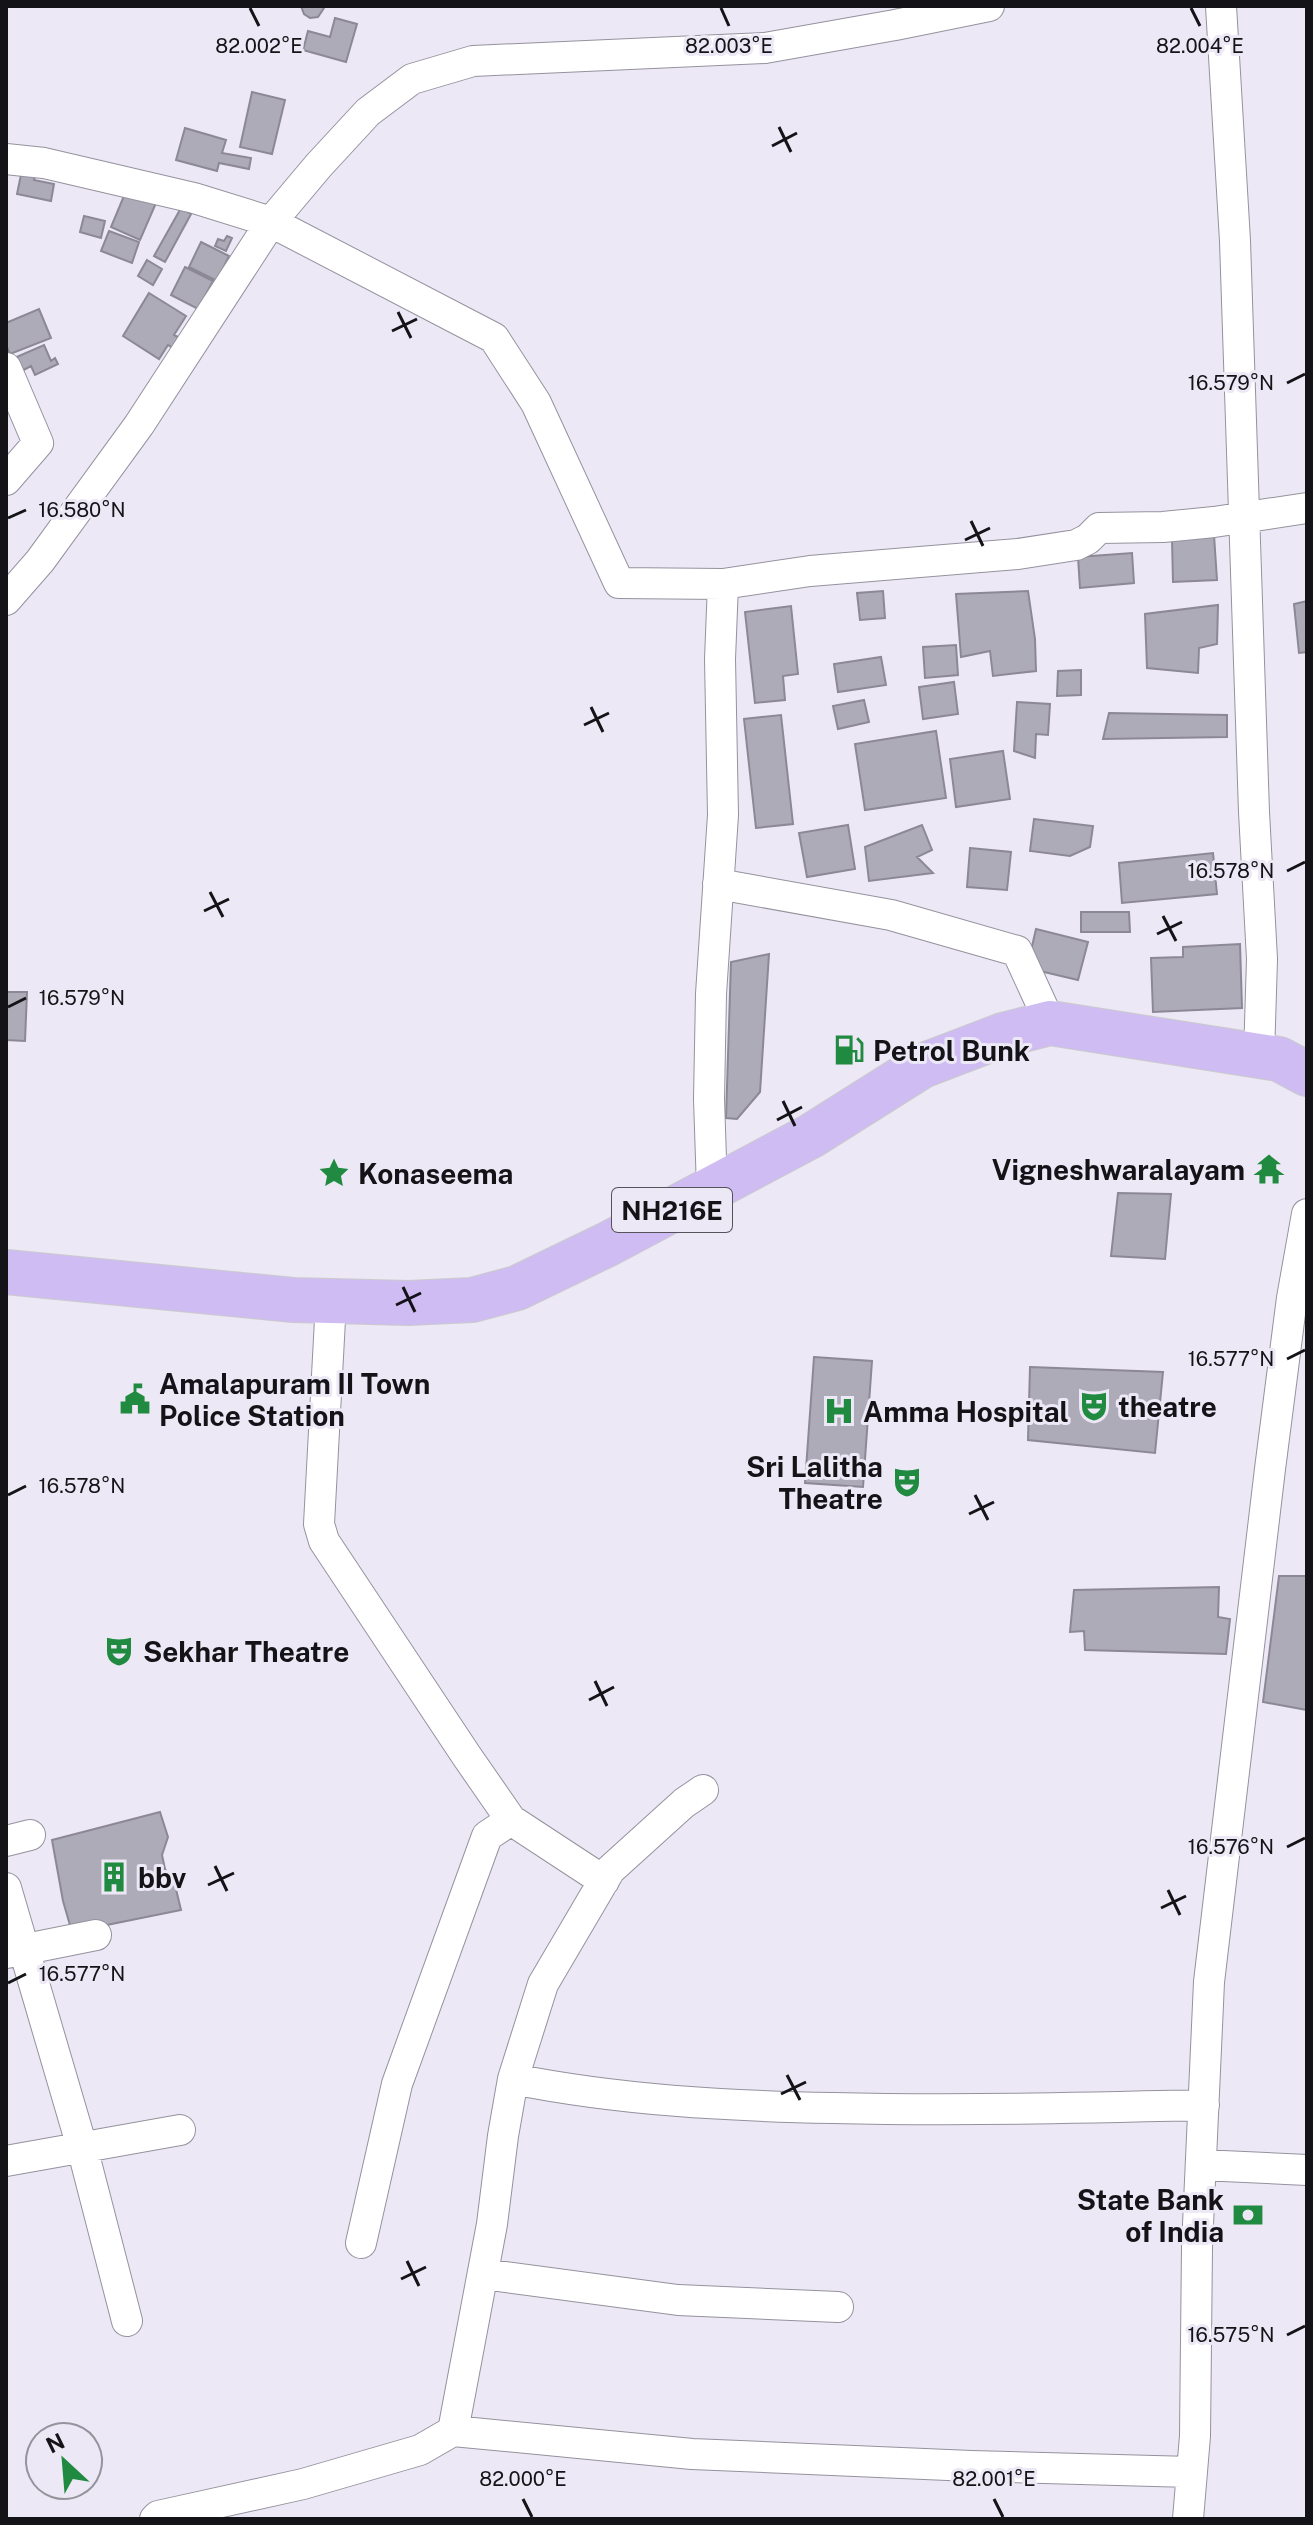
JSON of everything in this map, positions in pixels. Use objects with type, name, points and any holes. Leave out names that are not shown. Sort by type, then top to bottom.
[{"type":"highway","name":"NH216E","points":[[6,1272],[293,1300],[409,1303],[472,1300],[517,1288],[608,1244],[811,1136],[922,1066],[1003,1035],[1050,1023],[1279,1059],[1307,1074]]},
{"type":"street","points":[[6,600],[40,561],[139,425],[271,222],[368,112],[412,79],[473,61],[765,48],[989,6]]},
{"type":"street","points":[[1221,6],[1235,241],[1243,518],[1262,959],[1259,1056]]},
{"type":"street","points":[[6,159],[44,163],[194,198],[271,222],[494,338],[536,403],[619,583],[723,584],[810,571],[920,564],[1032,552],[1076,545],[1099,528],[1163,527],[1307,508]]},
{"type":"street","points":[[6,368],[38,443],[6,480]]},
{"type":"street","points":[[712,1189],[709,1099],[711,994],[723,815],[720,659],[723,584]]},
{"type":"street","points":[[718,884],[891,915],[1017,951],[1050,1023]]},
{"type":"street","points":[[1188,2519],[1195,2436],[1197,2247],[1209,1982],[1270,1469],[1292,1298],[1307,1214]]},
{"type":"street","points":[[331,1301],[319,1524],[324,1541],[511,1820],[604,1881]]},
{"type":"street","points":[[453,2431],[492,2224],[513,2079],[543,1984],[610,1870],[684,1803],[703,1790]]},
{"type":"street","points":[[361,2243],[397,2084],[487,1836],[511,1820]]},
{"type":"street","points":[[6,1888],[15,1951],[82,2147],[127,2321]]},
{"type":"street","points":[[15,1951],[96,1935]]},
{"type":"street","points":[[513,2079],[577,2092],[777,2107],[947,2111],[1204,2105]]},
{"type":"street","points":[[6,2161],[180,2130]]},
{"type":"street","points":[[1201,2165],[1307,2170]]},
{"type":"street","points":[[483,2274],[678,2300],[838,2307]]},
{"type":"street","points":[[155,2519],[205,2504],[303,2484],[420,2450],[453,2431],[692,2454],[1191,2472]]},
{"type":"building","points":[[301,6],[324,8],[318,17],[310,18]]},
{"type":"building","points":[[335,18],[357,24],[346,62],[303,50],[308,31],[330,37]]},
{"type":"building","points":[[252,92],[285,100],[272,154],[240,147]]},
{"type":"building","points":[[185,128],[226,140],[222,153],[251,158],[249,169],[219,163],[217,171],[176,160]]},
{"type":"building","points":[[23,165],[37,168],[34,180],[54,184],[51,201],[17,194]]},
{"type":"building","points":[[126,191],[156,203],[140,240],[111,227]]},
{"type":"building","points":[[181,208],[191,214],[165,262],[154,256]]},
{"type":"building","points":[[84,216],[105,221],[101,238],[80,232]]},
{"type":"building","points":[[109,231],[139,242],[132,263],[101,251]]},
{"type":"building","points":[[227,236],[232,238],[226,251],[215,246],[218,239],[224,241]]},
{"type":"building","points":[[201,242],[229,256],[217,281],[189,267]]},
{"type":"building","points":[[147,260],[162,269],[153,285],[138,276]]},
{"type":"building","points":[[185,267],[213,281],[198,309],[171,295]]},
{"type":"building","points":[[149,293],[186,316],[174,335],[180,338],[174,349],[168,345],[159,359],[123,336]]},
{"type":"building","points":[[39,309],[51,338],[10,354],[6,345],[6,323]]},
{"type":"building","points":[[44,345],[51,361],[55,358],[58,364],[35,375],[31,366],[18,373],[12,359]]},
{"type":"building","points":[[1214,535],[1217,580],[1173,582],[1172,540]]},
{"type":"building","points":[[1132,553],[1134,583],[1080,588],[1078,557]]},
{"type":"building","points":[[883,591],[885,618],[860,620],[857,593]]},
{"type":"building","points":[[1028,591],[1036,671],[993,676],[990,651],[961,657],[956,594]]},
{"type":"building","points":[[1307,601],[1307,652],[1299,653],[1294,604]]},
{"type":"building","points":[[1218,605],[1217,644],[1199,648],[1198,673],[1147,668],[1145,614]]},
{"type":"building","points":[[791,606],[798,674],[783,676],[785,700],[755,703],[745,612]]},
{"type":"building","points":[[956,645],[958,675],[925,678],[923,647]]},
{"type":"building","points":[[881,657],[886,685],[838,692],[834,664]]},
{"type":"building","points":[[1081,670],[1081,695],[1057,696],[1058,671]]},
{"type":"building","points":[[954,682],[958,714],[923,719],[919,687]]},
{"type":"building","points":[[864,700],[869,722],[838,729],[833,706]]},
{"type":"building","points":[[1017,702],[1050,704],[1048,735],[1036,734],[1035,758],[1014,751]]},
{"type":"building","points":[[1109,713],[1227,715],[1227,737],[1103,739]]},
{"type":"building","points":[[781,715],[793,824],[756,828],[744,719]]},
{"type":"building","points":[[936,731],[946,798],[865,810],[855,744]]},
{"type":"building","points":[[1003,751],[1010,799],[956,807],[950,759]]},
{"type":"building","points":[[1034,819],[1093,826],[1090,847],[1070,856],[1030,851]]},
{"type":"building","points":[[848,825],[855,869],[807,877],[799,833]]},
{"type":"building","points":[[922,825],[932,850],[917,857],[933,873],[869,881],[865,847]]},
{"type":"building","points":[[970,848],[1011,852],[1007,890],[967,887]]},
{"type":"building","points":[[1213,853],[1217,894],[1122,903],[1119,863]]},
{"type":"building","points":[[1081,912],[1129,912],[1130,932],[1081,932]]},
{"type":"building","points":[[1036,929],[1088,942],[1078,980],[1027,968]]},
{"type":"building","points":[[1240,944],[1242,1008],[1153,1012],[1151,958],[1183,957],[1183,947]]},
{"type":"building","points":[[769,954],[760,1092],[737,1119],[726,1118],[731,962]]},
{"type":"building","points":[[6,992],[27,992],[25,1041],[6,1040]]},
{"type":"building","points":[[1118,1193],[1171,1194],[1165,1259],[1111,1256]]},
{"type":"building","points":[[814,1357],[872,1361],[863,1487],[805,1483]]},
{"type":"building","name":"theatre","points":[[1030,1367],[1163,1372],[1155,1453],[1028,1440]]},
{"type":"building","points":[[1279,1576],[1307,1576],[1307,1710],[1263,1702]]},
{"type":"building","points":[[1219,1587],[1218,1617],[1230,1619],[1226,1654],[1085,1650],[1084,1631],[1070,1632],[1074,1590]]},
{"type":"building","name":"bbv","points":[[160,1812],[168,1837],[162,1855],[165,1869],[175,1885],[181,1910],[72,1932],[52,1840]]},
{"type":"place","name":"Petrol Bunk","points":[[849,1050]]},
{"type":"place","name":"Vigneshwaralayam","points":[[1269,1169]]},
{"type":"place","name":"Konaseema","points":[[334,1173]]},
{"type":"place","name":"Amalapuram II Town Police Station","points":[[135,1399]]},
{"type":"place","name":"theatre","points":[[1094,1406]]},
{"type":"place","name":"Amma Hospital","points":[[839,1411]]},
{"type":"place","name":"Sri Lalitha Theatre","points":[[907,1482]]},
{"type":"place","name":"Sekhar Theatre","points":[[119,1651]]},
{"type":"place","name":"bbv","points":[[114,1877]]},
{"type":"place","name":"State Bank of India","points":[[1248,2215]]}]
